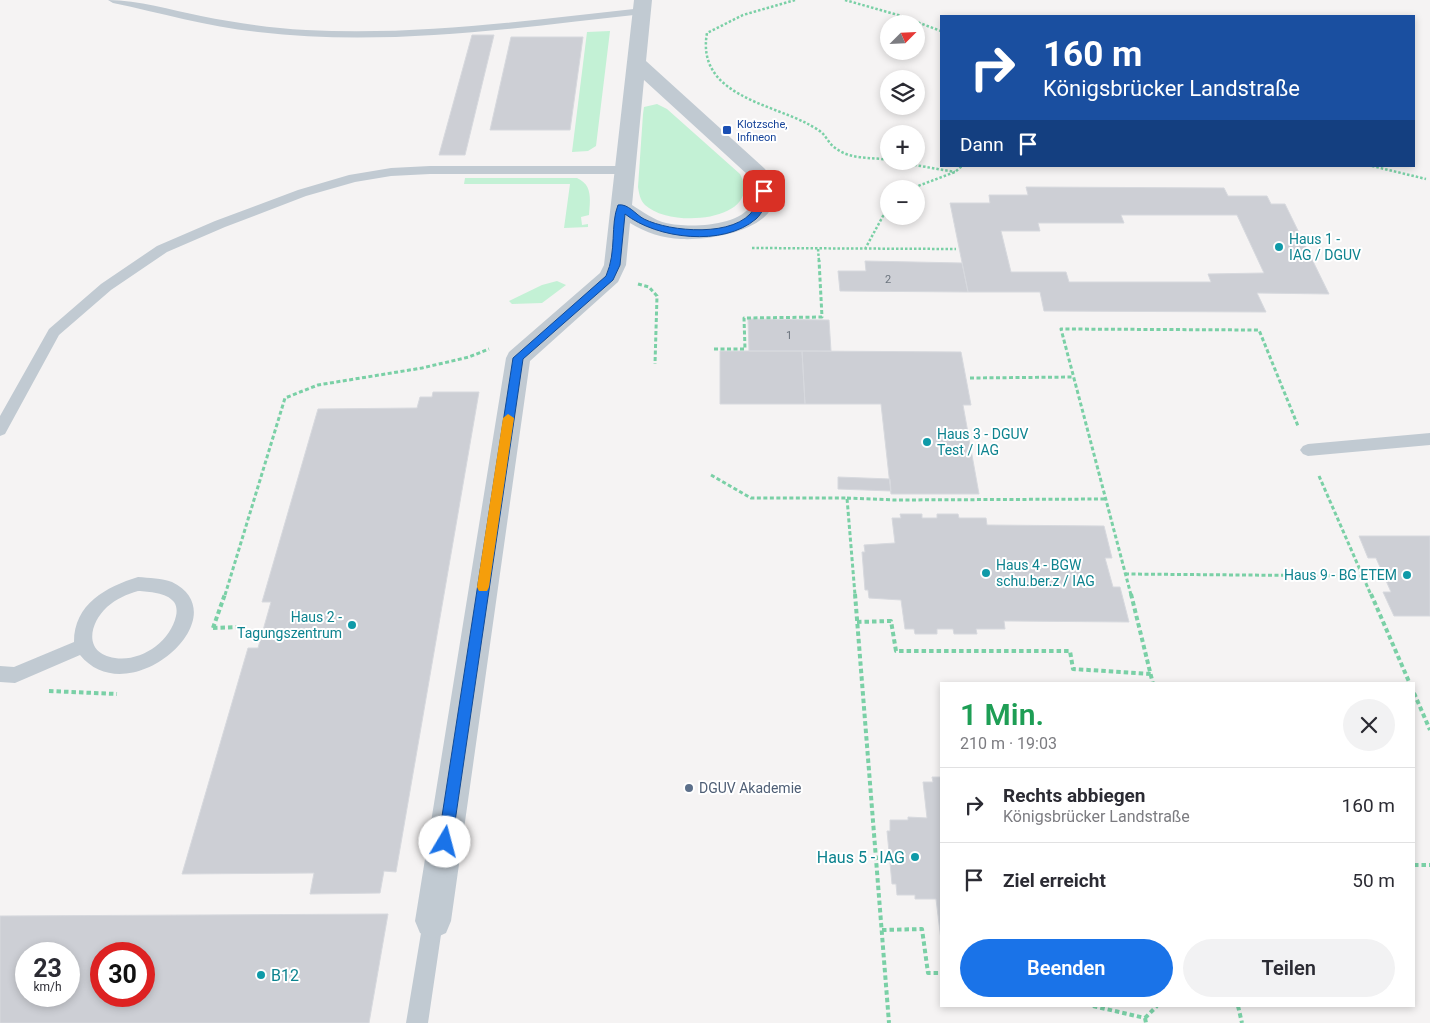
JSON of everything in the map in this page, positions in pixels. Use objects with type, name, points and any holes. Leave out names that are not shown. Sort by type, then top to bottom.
[{"type":"street","points":[[433,921],[518,358],[610,277],[615,265],[643,5]]},
{"type":"street","points":[[621,207],[640,221],[663,230],[693,233],[716,231],[731,229],[753,217],[759,209],[764,191],[758,173],[637,63]]},
{"type":"lane","points":[[113,0],[258,29],[344,34],[436,33],[643,5]]},
{"type":"lane","points":[[0,430],[54,332],[106,287],[162,250],[220,224],[353,178],[392,172],[430,170],[625,170]]},
{"type":"lane","points":[[1308,450],[1430,439]]},
{"type":"lane","points":[[138,584],[157,584],[172,589],[183,598],[186,612],[183,628],[173,642],[158,655],[141,663],[121,667],[104,665],[91,657],[83,646],[82,631],[89,615],[102,601],[113,594],[138,584]]},
{"type":"lane","points":[[0,674],[15,675],[83,646]]},
{"type":"lane","points":[[417,1023],[433,921]]},
{"type":"path","points":[[795,0],[743,15],[707,33],[704,50],[710,68],[722,83],[744,97],[808,124],[823,134],[830,145],[847,154],[880,158]]},
{"type":"path","points":[[845,0],[898,15],[940,31]]},
{"type":"path","points":[[925,167],[955,172]]},
{"type":"path","points":[[925,183],[955,172],[961,167]]},
{"type":"path","points":[[1376,167],[1426,180]]},
{"type":"path","points":[[865,249],[880,222]]},
{"type":"path","points":[[751,248],[956,249]]},
{"type":"path","points":[[714,349],[745,349],[744,318],[822,317],[818,249]]},
{"type":"path","points":[[610,277],[649,287],[657,296],[655,364]]},
{"type":"path","points":[[1153,682],[1107,499],[1061,329],[1259,330],[1308,450],[1409,682]]},
{"type":"path","points":[[213,628],[230,581],[285,398],[318,385],[422,368],[469,357],[495,346]]},
{"type":"path","points":[[970,378],[1074,377]]},
{"type":"path","points":[[711,475],[751,498],[895,500],[1107,499]]},
{"type":"path","points":[[847,498],[889,1023]]},
{"type":"path","points":[[1125,574],[1362,576]]},
{"type":"path","points":[[857,622],[892,621],[896,651],[1070,651],[1073,669],[1151,674]]},
{"type":"path","points":[[183,628],[244,627]]},
{"type":"path","points":[[1415,695],[1430,730]]},
{"type":"path","points":[[1415,865],[1430,865]]},
{"type":"path","points":[[882,930],[922,929],[928,973],[940,973]]},
{"type":"path","points":[[1096,1007],[1145,1020],[1156,1007]]},
{"type":"path","points":[[1238,1007],[1242,1023]]},
{"type":"green space","points":[[610,31],[596,146],[588,151],[572,152],[587,32]]},
{"type":"green space","points":[[657,104],[667,109],[740,174],[744,190],[740,202],[728,211],[712,216],[694,218],[675,217],[658,213],[643,203],[638,187],[643,114],[644,107]]},
{"type":"green space","points":[[465,178],[577,178],[588,189],[589,215],[581,217],[582,225],[588,224],[588,227],[564,228],[570,184],[464,184]]},
{"type":"green space","points":[[557,281],[566,285],[542,303],[512,304],[509,301],[542,285]]},
{"type":"building","points":[[472,35],[494,35],[465,155],[439,155]]},
{"type":"building","points":[[511,37],[583,37],[570,130],[490,130]]},
{"type":"building","name":"Haus 1 - IAG / DGUV","points":[[1026,187],[1224,188],[1228,196],[1267,196],[1271,204],[1285,204],[1329,294],[1257,293],[1266,312],[1044,311],[1040,292],[968,292],[950,203],[990,203],[989,195],[1028,195]],"holes":[[[1121,215],[1237,215],[1264,273],[1208,274],[1211,282],[1069,282],[1066,272],[1011,272],[1001,231],[1040,231],[1038,223],[1124,223]]]},
{"type":"building","points":[[865,261],[962,263],[968,292],[840,291],[838,271],[866,271]]},
{"type":"building","points":[[748,319],[829,320],[831,351],[749,351]]},
{"type":"building","points":[[720,351],[802,351],[805,404],[720,404]]},
{"type":"building","name":"Haus 3 - DGUV Test / IAG","points":[[802,351],[961,352],[971,405],[963,405],[979,494],[891,494],[881,404],[805,404]]},
{"type":"building","name":"Haus 2 - Tagungszentrum","points":[[433,392],[479,392],[396,872],[384,871],[380,893],[310,894],[314,873],[182,874],[248,648],[258,648],[271,602],[262,602],[318,409],[417,408],[420,397],[432,397]]},
{"type":"building","points":[[838,477],[890,479],[891,491],[838,489]]},
{"type":"building","name":"Haus 4 - BGW schu.ber.z / IAG","points":[[900,514],[922,514],[922,518],[937,518],[937,514],[958,514],[959,518],[986,518],[987,525],[1104,526],[1112,558],[1105,558],[1113,587],[1120,587],[1129,622],[1004,621],[1005,629],[976,629],[977,634],[954,634],[953,629],[937,629],[937,634],[915,634],[914,629],[905,629],[901,600],[869,598],[868,590],[865,590],[862,552],[865,552],[864,545],[895,543],[892,518],[901,518]]},
{"type":"building","name":"Haus 9 - BG ETEM","points":[[1359,536],[1430,536],[1430,616],[1394,616],[1383,592],[1391,592],[1376,558],[1368,558]]},
{"type":"building","name":"Haus 5 - IAG","points":[[932,777],[940,777],[940,932],[936,899],[915,899],[915,895],[897,895],[896,884],[892,884],[887,831],[890,831],[890,820],[908,820],[908,817],[927,818],[923,782],[933,782]]},
{"type":"building","name":"B12","points":[[388,914],[369,1023],[0,1023],[0,916]]},
{"type":"slow traffic","points":[[483,587],[508,418]]},
{"type":"place","name":"Klotzsche, Infineon","points":[[727,130]]},
{"type":"place","name":"Haus 1 - IAG / DGUV","points":[[1279,247]]},
{"type":"place","name":"Haus 3 - DGUV Test / IAG","points":[[927,442]]},
{"type":"place","name":"Haus 4 - BGW schu.ber.z / IAG","points":[[986,573]]},
{"type":"place","name":"Haus 9 - BG ETEM","points":[[1407,575]]},
{"type":"place","name":"Haus 2 - Tagungszentrum","points":[[352,625]]},
{"type":"place","name":"DGUV Akademie","points":[[689,788]]},
{"type":"place","name":"Haus 5 - IAG","points":[[915,857]]},
{"type":"place","name":"B12","points":[[261,975]]},
{"type":"route","points":[[445,842],[518,358],[610,277],[618,250],[621,207],[640,221],[663,230],[680,233],[716,231],[731,229],[753,217],[759,209],[764,191]]}]
